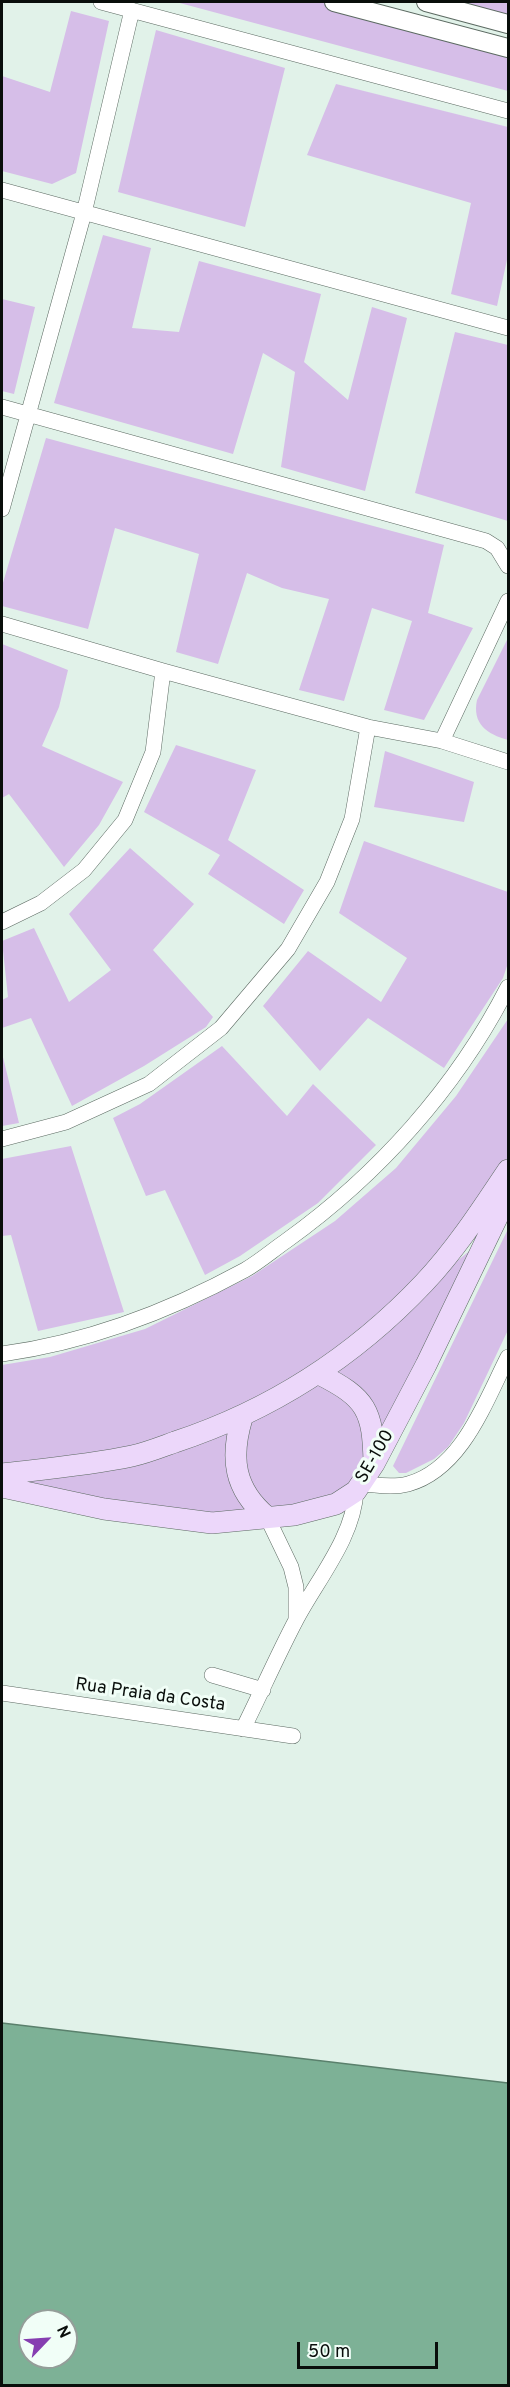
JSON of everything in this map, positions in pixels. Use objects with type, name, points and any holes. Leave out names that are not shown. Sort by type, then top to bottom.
[{"type":"main road","points":[[2,1474],[133,1456],[242,1418],[319,1374],[382,1325],[426,1281],[467,1231],[508,1170]]},
{"type":"main road","name":"SE-100","points":[[2,1487],[104,1509],[212,1523],[294,1515],[336,1504],[359,1487],[374,1464],[426,1365],[508,1195]]},
{"type":"main road","points":[[319,1374],[351,1392],[364,1408],[373,1428],[374,1464]]},
{"type":"main road","points":[[242,1418],[236,1436],[234,1458],[240,1483],[253,1505],[267,1517]]},
{"type":"street","points":[[100,2],[508,111]]},
{"type":"street","points":[[334,2],[508,48]]},
{"type":"street","points":[[426,2],[508,24]]},
{"type":"street","points":[[2,509],[84,213],[132,10]]},
{"type":"street","points":[[2,190],[508,328]]},
{"type":"street","points":[[2,407],[486,541],[497,548],[508,566]]},
{"type":"street","points":[[442,741],[508,601]]},
{"type":"street","points":[[2,624],[368,727],[442,741],[508,762]]},
{"type":"street","points":[[2,922],[41,903],[84,870],[125,820],[153,752],[163,671]]},
{"type":"street","points":[[2,1139],[66,1122],[149,1084],[221,1028],[288,948],[327,882],[352,819],[368,727]]},
{"type":"street","points":[[2,1354],[107,1332],[168,1308],[247,1269],[317,1218],[389,1153],[455,1075],[493,1016],[508,987]]},
{"type":"street","points":[[243,1729],[296,1620],[349,1526],[359,1487],[407,1484],[426,1477],[441,1466],[460,1446],[508,1357]]},
{"type":"street","points":[[267,1517],[291,1567],[296,1587],[296,1620]]},
{"type":"street","points":[[212,1675],[262,1689]]},
{"type":"street","name":"Rua Praia da Costa","points":[[2,1693],[293,1736]]},
{"type":"shaded area","points":[[176,2],[330,2],[508,50],[508,91]]},
{"type":"shaded area","points":[[427,2],[508,2],[508,24]]},
{"type":"shaded area","points":[[71,11],[109,21],[76,173],[52,184],[2,171],[2,76],[50,92]]},
{"type":"shaded area","points":[[156,30],[285,68],[245,227],[118,192]]},
{"type":"shaded area","points":[[336,84],[508,127],[508,255],[497,306],[451,294],[471,203],[307,155]]},
{"type":"shaded area","points":[[103,235],[151,248],[132,328],[179,332],[199,261],[321,294],[304,362],[348,400],[372,307],[407,318],[365,491],[281,467],[295,372],[263,353],[233,454],[54,403]]},
{"type":"shaded area","points":[[2,299],[35,307],[14,394],[2,391]]},
{"type":"shaded area","points":[[455,332],[508,345],[508,521],[415,493]]},
{"type":"shaded area","points":[[46,438],[444,545],[428,613],[473,628],[424,720],[384,710],[412,621],[372,608],[344,701],[299,690],[329,599],[282,588],[247,573],[218,664],[176,652],[199,554],[115,528],[88,629],[2,606],[2,586]]},
{"type":"shaded area","points":[[508,638],[508,740],[494,735],[483,727],[479,722],[476,708],[477,700]]},
{"type":"shaded area","points":[[2,644],[68,670],[59,707],[42,746],[123,782],[99,825],[64,867],[9,794],[2,798]]},
{"type":"shaded area","points":[[176,745],[256,770],[228,840],[304,890],[284,924],[208,874],[220,855],[144,812]]},
{"type":"shaded area","points":[[385,751],[474,782],[464,822],[374,807]]},
{"type":"shaded area","points":[[364,841],[508,892],[508,963],[503,978],[444,1068],[368,1018],[320,1071],[263,1006],[308,951],[381,1002],[407,958],[339,913]]},
{"type":"shaded area","points":[[130,848],[194,904],[153,950],[213,1017],[206,1027],[144,1066],[72,1106],[31,1018],[2,1028],[2,1000],[8,997],[2,941],[34,928],[69,1002],[111,970],[69,914]]},
{"type":"shaded area","points":[[508,1019],[508,1170],[403,1305],[473,1248],[362,1484],[294,1515],[104,1509],[2,1474],[2,1365],[50,1357],[145,1329],[252,1276],[335,1221],[396,1168],[456,1096]]},
{"type":"shaded area","points":[[222,1046],[287,1116],[313,1084],[376,1145],[318,1203],[240,1256],[205,1275],[165,1190],[146,1196],[113,1118],[140,1104]]},
{"type":"shaded area","points":[[2,1053],[19,1123],[2,1126]]},
{"type":"shaded area","points":[[71,1146],[124,1312],[38,1331],[11,1235],[2,1236],[2,1159]]},
{"type":"shaded area","points":[[508,1229],[508,1330],[464,1423],[448,1447],[434,1459],[406,1473],[399,1473],[393,1466]]},
{"type":"shaded area","points":[[2,2023],[508,2083],[508,2385],[2,2385]]}]
